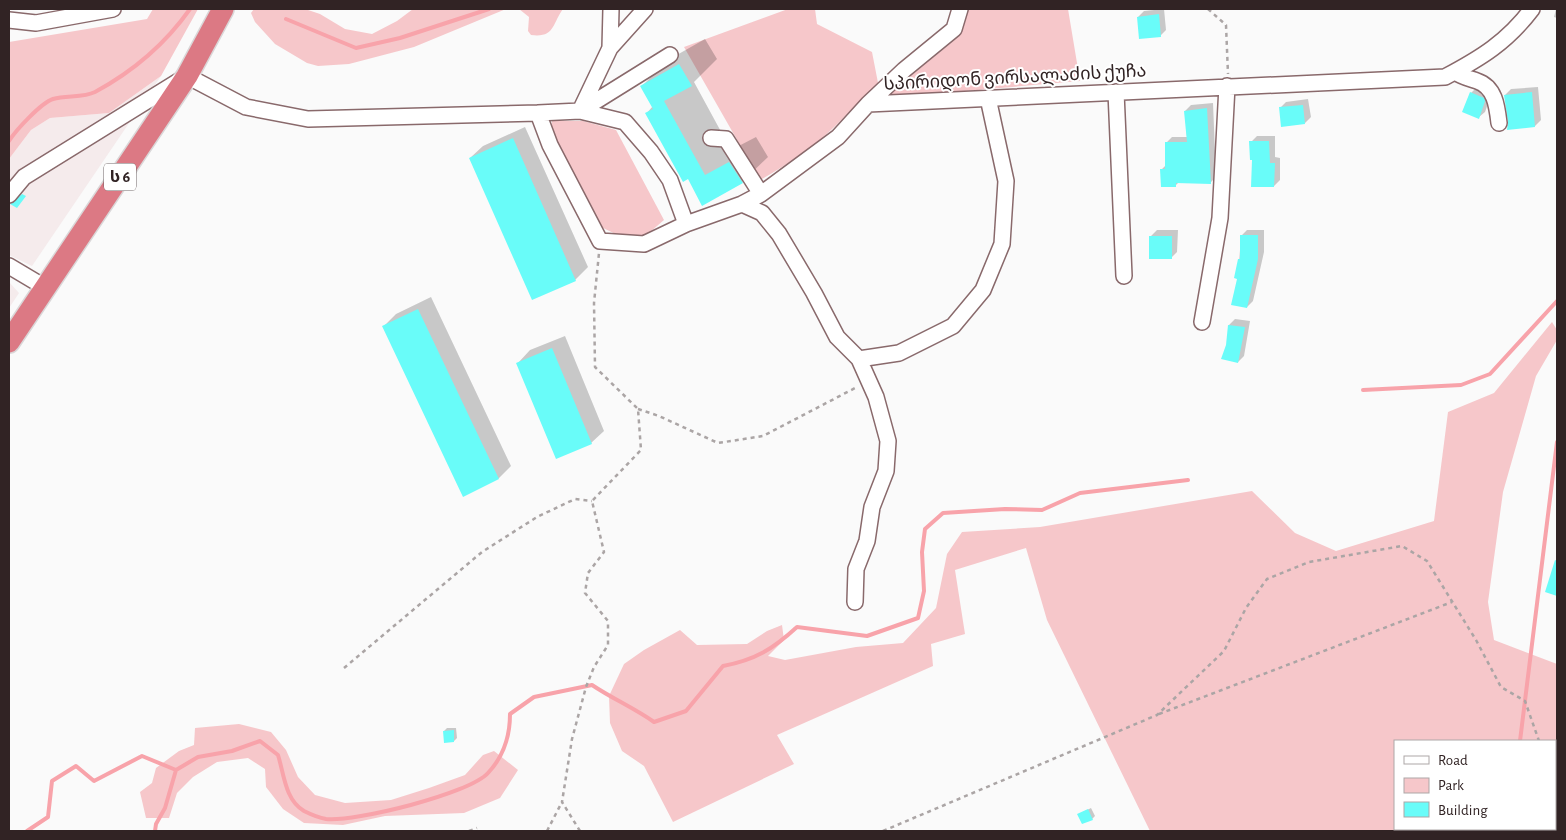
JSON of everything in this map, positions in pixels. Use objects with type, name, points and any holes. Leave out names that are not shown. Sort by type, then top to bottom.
[{"type":"highway","name":"ს 6","points":[[9,342],[187,76],[223,9]]},
{"type":"street","points":[[9,20],[36,24],[113,9]]},
{"type":"street","points":[[610,48],[611,9]]},
{"type":"street","points":[[580,111],[610,48],[645,9]]},
{"type":"street","points":[[868,104],[904,70],[954,29],[960,9]]},
{"type":"street","name":"სპირიდონ ვირსალაძის ქუჩა","points":[[600,241],[644,244],[686,224],[742,204],[761,194],[838,137],[868,104],[1445,77],[1478,60],[1516,30],[1532,9]]},
{"type":"street","points":[[580,111],[670,55]]},
{"type":"street","points":[[1455,72],[1463,78],[1478,81],[1491,90],[1497,104],[1499,123]]},
{"type":"street","points":[[9,195],[24,177],[187,76],[246,107],[308,119],[580,111],[625,122],[651,152],[670,180],[686,224]]},
{"type":"street","points":[[1202,322],[1220,218],[1227,86]]},
{"type":"street","points":[[1116,92],[1124,276]]},
{"type":"street","points":[[859,359],[899,354],[953,326],[983,290],[1002,244],[1006,181],[988,98]]},
{"type":"street","points":[[538,113],[550,145],[600,241]]},
{"type":"street","points":[[711,138],[726,139],[761,194]]},
{"type":"street","points":[[742,204],[762,213],[779,234],[814,293],[837,337],[859,359],[876,397],[888,441],[886,471],[872,507],[867,541],[856,569],[855,602]]},
{"type":"street","points":[[9,266],[46,288]]},
{"type":"path","points":[[1208,9],[1226,25],[1227,86]]},
{"type":"path","points":[[600,241],[594,303],[595,367],[638,409],[718,443],[763,436],[869,382]]},
{"type":"path","points":[[592,501],[641,450],[638,409]]},
{"type":"path","points":[[344,668],[482,552],[536,517],[575,499],[592,501]]},
{"type":"path","points":[[547,831],[562,802],[572,739],[586,687],[594,667],[608,645],[608,621],[585,593],[588,573],[604,552],[592,501]]},
{"type":"path","points":[[1158,714],[1224,651],[1246,608],[1267,579],[1309,562],[1402,546],[1427,561],[1501,687],[1525,701],[1539,740]]},
{"type":"path","points":[[883,831],[1158,714],[1452,602]]},
{"type":"path","points":[[562,802],[580,831]]},
{"type":"path","points":[[469,831],[477,828]]},
{"type":"shaded area","points":[[161,76],[32,266],[9,255],[9,159],[31,130],[50,118],[109,113]]},
{"type":"shaded area","points":[[9,282],[19,293],[9,308]]},
{"type":"green space","points":[[153,9],[198,9],[161,76],[109,113],[50,118],[31,130],[9,159],[9,42],[147,19]]},
{"type":"green space","points":[[254,9],[305,9],[320,14],[345,29],[372,34],[397,21],[413,9],[506,9],[414,47],[349,64],[318,66],[307,63],[275,44],[255,22],[251,13]]},
{"type":"green space","points":[[519,9],[563,9],[549,32],[531,35],[528,31],[529,17]]},
{"type":"green space","points":[[788,9],[815,9],[817,24],[872,52],[879,88],[859,102],[814,145],[788,164],[760,180],[684,47]]},
{"type":"green space","points":[[968,9],[1068,9],[1080,81],[884,98],[959,36]]},
{"type":"green space","points":[[552,121],[583,121],[616,130],[664,220],[643,238],[624,238],[601,227],[551,129]]},
{"type":"green space","points":[[1552,322],[1557,330],[1557,340],[1536,376],[1503,492],[1488,602],[1494,640],[1557,664],[1557,831],[1150,831],[1047,620],[1026,548],[955,570],[965,634],[931,644],[933,666],[777,735],[794,764],[673,822],[644,766],[622,751],[610,723],[609,696],[624,664],[644,650],[680,630],[697,645],[747,644],[767,631],[782,625],[784,640],[768,656],[785,660],[856,647],[903,643],[936,608],[947,554],[962,532],[1040,527],[1252,491],[1295,533],[1336,551],[1434,521],[1448,412],[1494,393]]},
{"type":"green space","points":[[239,724],[271,732],[286,750],[298,777],[315,795],[345,803],[391,800],[429,788],[465,775],[483,755],[494,751],[518,770],[500,798],[464,813],[385,816],[343,825],[304,823],[283,809],[266,787],[265,769],[248,758],[217,762],[193,777],[177,793],[169,818],[146,818],[140,792],[152,783],[156,768],[179,751],[194,745],[195,728]]},
{"type":"building","points":[[1159,14],[1161,37],[1139,39],[1137,17]]},
{"type":"building","points":[[679,64],[692,86],[664,101],[705,175],[729,162],[743,183],[702,206],[688,179],[683,182],[645,113],[653,109],[640,86]]},
{"type":"building","points":[[1470,92],[1484,98],[1485,101],[1479,119],[1462,112]]},
{"type":"building","points":[[1532,92],[1535,127],[1507,130],[1508,122],[1504,95]]},
{"type":"building","points":[[1303,105],[1305,124],[1281,127],[1279,107]]},
{"type":"building","points":[[1207,108],[1211,184],[1176,183],[1176,187],[1161,187],[1160,169],[1165,169],[1165,142],[1187,142],[1184,111]]},
{"type":"building","points":[[513,138],[576,281],[532,300],[469,158]]},
{"type":"building","points":[[1249,141],[1269,141],[1270,163],[1275,163],[1274,187],[1251,187],[1252,160],[1250,160]]},
{"type":"building","points":[[22,194],[26,196],[17,208],[10,204]]},
{"type":"building","points":[[1240,235],[1258,235],[1258,259],[1247,308],[1231,305],[1237,279],[1234,278],[1238,259],[1240,259]]},
{"type":"building","points":[[1149,236],[1172,236],[1172,259],[1149,259]]},
{"type":"building","points":[[418,309],[499,479],[463,497],[382,326]]},
{"type":"building","points":[[1228,325],[1245,327],[1238,363],[1221,359],[1226,345]]},
{"type":"building","points":[[552,348],[592,444],[556,459],[516,363]]},
{"type":"building","points":[[1555,560],[1557,561],[1557,596],[1545,592]]},
{"type":"building","points":[[454,730],[454,742],[444,743],[443,731]]},
{"type":"building","points":[[1088,809],[1093,820],[1082,824],[1077,814]]},
{"type":"waterway","points":[[9,141],[29,117],[53,99],[95,92],[135,66],[170,34],[190,9]]},
{"type":"waterway","points":[[286,19],[356,48],[400,38],[489,9]]},
{"type":"waterway","points":[[1363,390],[1461,385],[1490,374],[1557,301]]},
{"type":"waterway","points":[[1520,740],[1557,442]]},
{"type":"waterway","points":[[155,831],[156,824],[165,808],[176,770],[198,757],[232,751],[260,741],[278,755],[286,786],[293,800],[304,811],[321,818],[341,819],[361,816],[436,798],[477,781],[488,773],[498,760],[505,745],[509,730],[510,714],[534,697],[592,685],[654,722],[686,711],[723,666],[763,653],[780,642],[797,627],[867,636],[918,618],[924,591],[922,552],[925,529],[943,513],[1005,509],[1042,510],[1080,493],[1188,480]]},
{"type":"waterway","points":[[27,831],[48,817],[52,781],[76,766],[94,781],[142,756],[176,770]]}]
